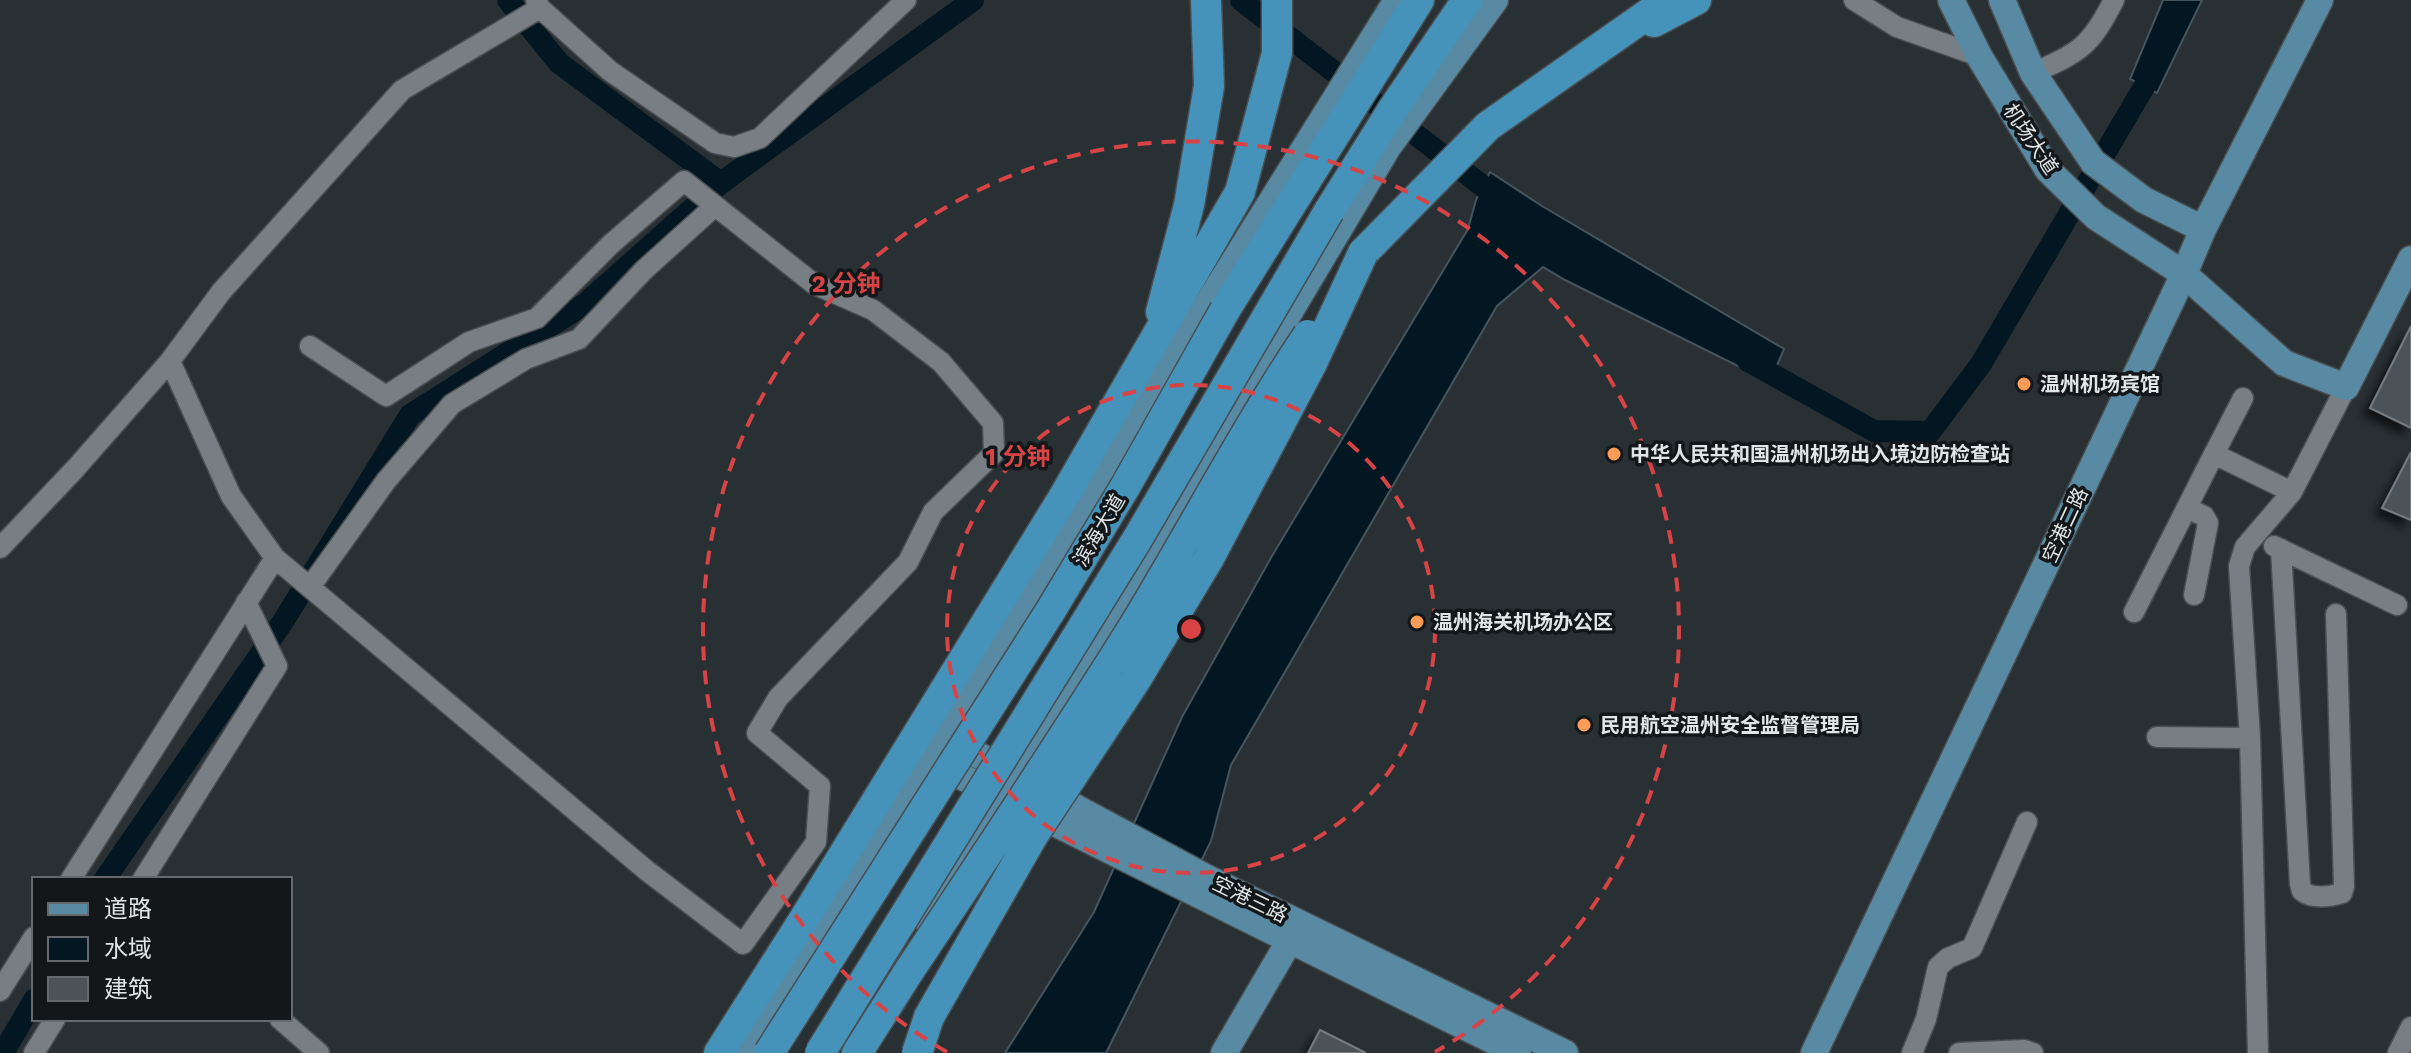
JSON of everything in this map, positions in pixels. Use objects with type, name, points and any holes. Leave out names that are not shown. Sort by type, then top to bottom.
[{"type":"highway","points":[[1150,352],[1189,205],[1209,86],[1206,0]]},
{"type":"highway","points":[[719,1053],[834,871],[1150,352],[1240,192],[1277,53],[1277,0]]},
{"type":"highway","name":"滨海大道","points":[[769,1053],[1051,610],[1225,310],[1419,0]]},
{"type":"highway","name":"滨海大道","points":[[820,1053],[1138,538],[1329,211],[1467,0]]},
{"type":"highway","points":[[857,1053],[1109,664],[1276,384],[1363,253],[1488,126],[1668,0]]},
{"type":"highway","points":[[1602,48],[1696,0]]},
{"type":"highway","points":[[917,1053],[929,1017],[1032,837],[1135,681],[1209,558],[1312,363],[1363,253]]},
{"type":"main road","points":[[740,1053],[1397,0]]},
{"type":"main road","points":[[846,1053],[1008,787],[1388,147],[1495,0]]},
{"type":"main road","name":"机场大道","points":[[1951,0],[1979,56],[2048,170],[2096,217],[2184,274],[2284,363],[2346,387]]},
{"type":"main road","name":"机场大道","points":[[2002,0],[2033,73],[2093,162],[2144,200],[2203,229]]},
{"type":"main road","name":"空港二路","points":[[1814,1053],[2203,229],[2320,0]]},
{"type":"main road","points":[[2346,387],[2411,259]]},
{"type":"main road","name":"空港三路","points":[[940,735],[1008,787]]},
{"type":"main road","name":"空港三路","points":[[925,759],[1008,787],[1294,932],[1518,1053]]},
{"type":"main road","points":[[1224,1053],[1294,932]]},
{"type":"main road","name":"空港三路","points":[[1294,932],[1565,1053]]},
{"type":"street","points":[[0,548],[170,361],[221,292],[402,90],[538,4],[610,71],[715,143],[734,147],[760,138],[906,0]]},
{"type":"street","points":[[1854,0],[1897,27],[1979,56]]},
{"type":"street","points":[[2033,73],[2075,55],[2092,38],[2114,0]]},
{"type":"street","points":[[170,361],[231,496],[275,558],[646,870],[743,944],[816,842],[820,786],[757,733],[778,698],[908,562],[933,512],[994,453],[993,423],[941,362],[873,310],[814,284],[684,181],[611,244],[537,318],[469,342],[386,396],[310,346]]},
{"type":"street","points":[[305,583],[452,404],[526,359],[579,339],[709,201]]},
{"type":"street","points":[[2258,1053],[2250,738],[2239,566],[2245,547],[2292,492],[2346,387]]},
{"type":"street","points":[[2134,612],[2243,398]]},
{"type":"street","points":[[2214,454],[2292,492]]},
{"type":"street","points":[[2187,508],[2204,516],[2208,523],[2194,595]]},
{"type":"street","points":[[2255,536],[2397,605]]},
{"type":"street","points":[[2281,549],[2300,884],[2302,891],[2313,896],[2342,893],[2344,886],[2336,614]]},
{"type":"street","points":[[72,877],[275,558]]},
{"type":"street","points":[[144,877],[277,666],[246,602]]},
{"type":"street","points":[[2157,737],[2250,738]]},
{"type":"street","points":[[1912,1053],[1926,1019],[1938,967],[1948,958],[1972,948],[2027,822]]},
{"type":"street","points":[[0,991],[32,940]]},
{"type":"street","points":[[34,1053],[54,1021]]},
{"type":"street","points":[[282,1021],[319,1053]]},
{"type":"street","points":[[2398,1053],[2411,1027]]},
{"type":"street","points":[[1959,1053],[2024,1050],[2033,1053]]},
{"type":"water","points":[[2163,0],[2202,0],[2157,93],[2130,79]]},
{"type":"water","points":[[1490,172],[1784,349],[1770,382],[1543,267],[1497,306],[1231,765],[1211,841],[1106,1053],[1005,1053],[1094,912],[1182,717],[1272,556],[1468,229],[1476,200]]},
{"type":"building","points":[[2411,326],[2411,428],[2370,408]]},
{"type":"building","points":[[2411,452],[2411,520],[2382,508]]},
{"type":"building","points":[[1320,1030],[1366,1053],[1308,1053]]},
{"type":"waterway","points":[[508,0],[559,63],[721,183]]},
{"type":"waterway","points":[[106,877],[284,620],[410,415],[585,304],[721,183],[973,0]]},
{"type":"waterway","points":[[1241,0],[1506,204]]},
{"type":"waterway","points":[[1748,361],[1874,431],[1930,432],[1981,364],[2151,75]]},
{"type":"waterway","points":[[3,1053],[32,1003]]},
{"type":"place","name":"温州机场宾馆","points":[[2024,384]]},
{"type":"place","name":"中华人民共和国温州机场出入境边防检查站","points":[[1614,454]]},
{"type":"place","name":"温州海关机场办公区","points":[[1417,622]]},
{"type":"place","name":"民用航空温州安全监督管理局","points":[[1584,725]]}]
